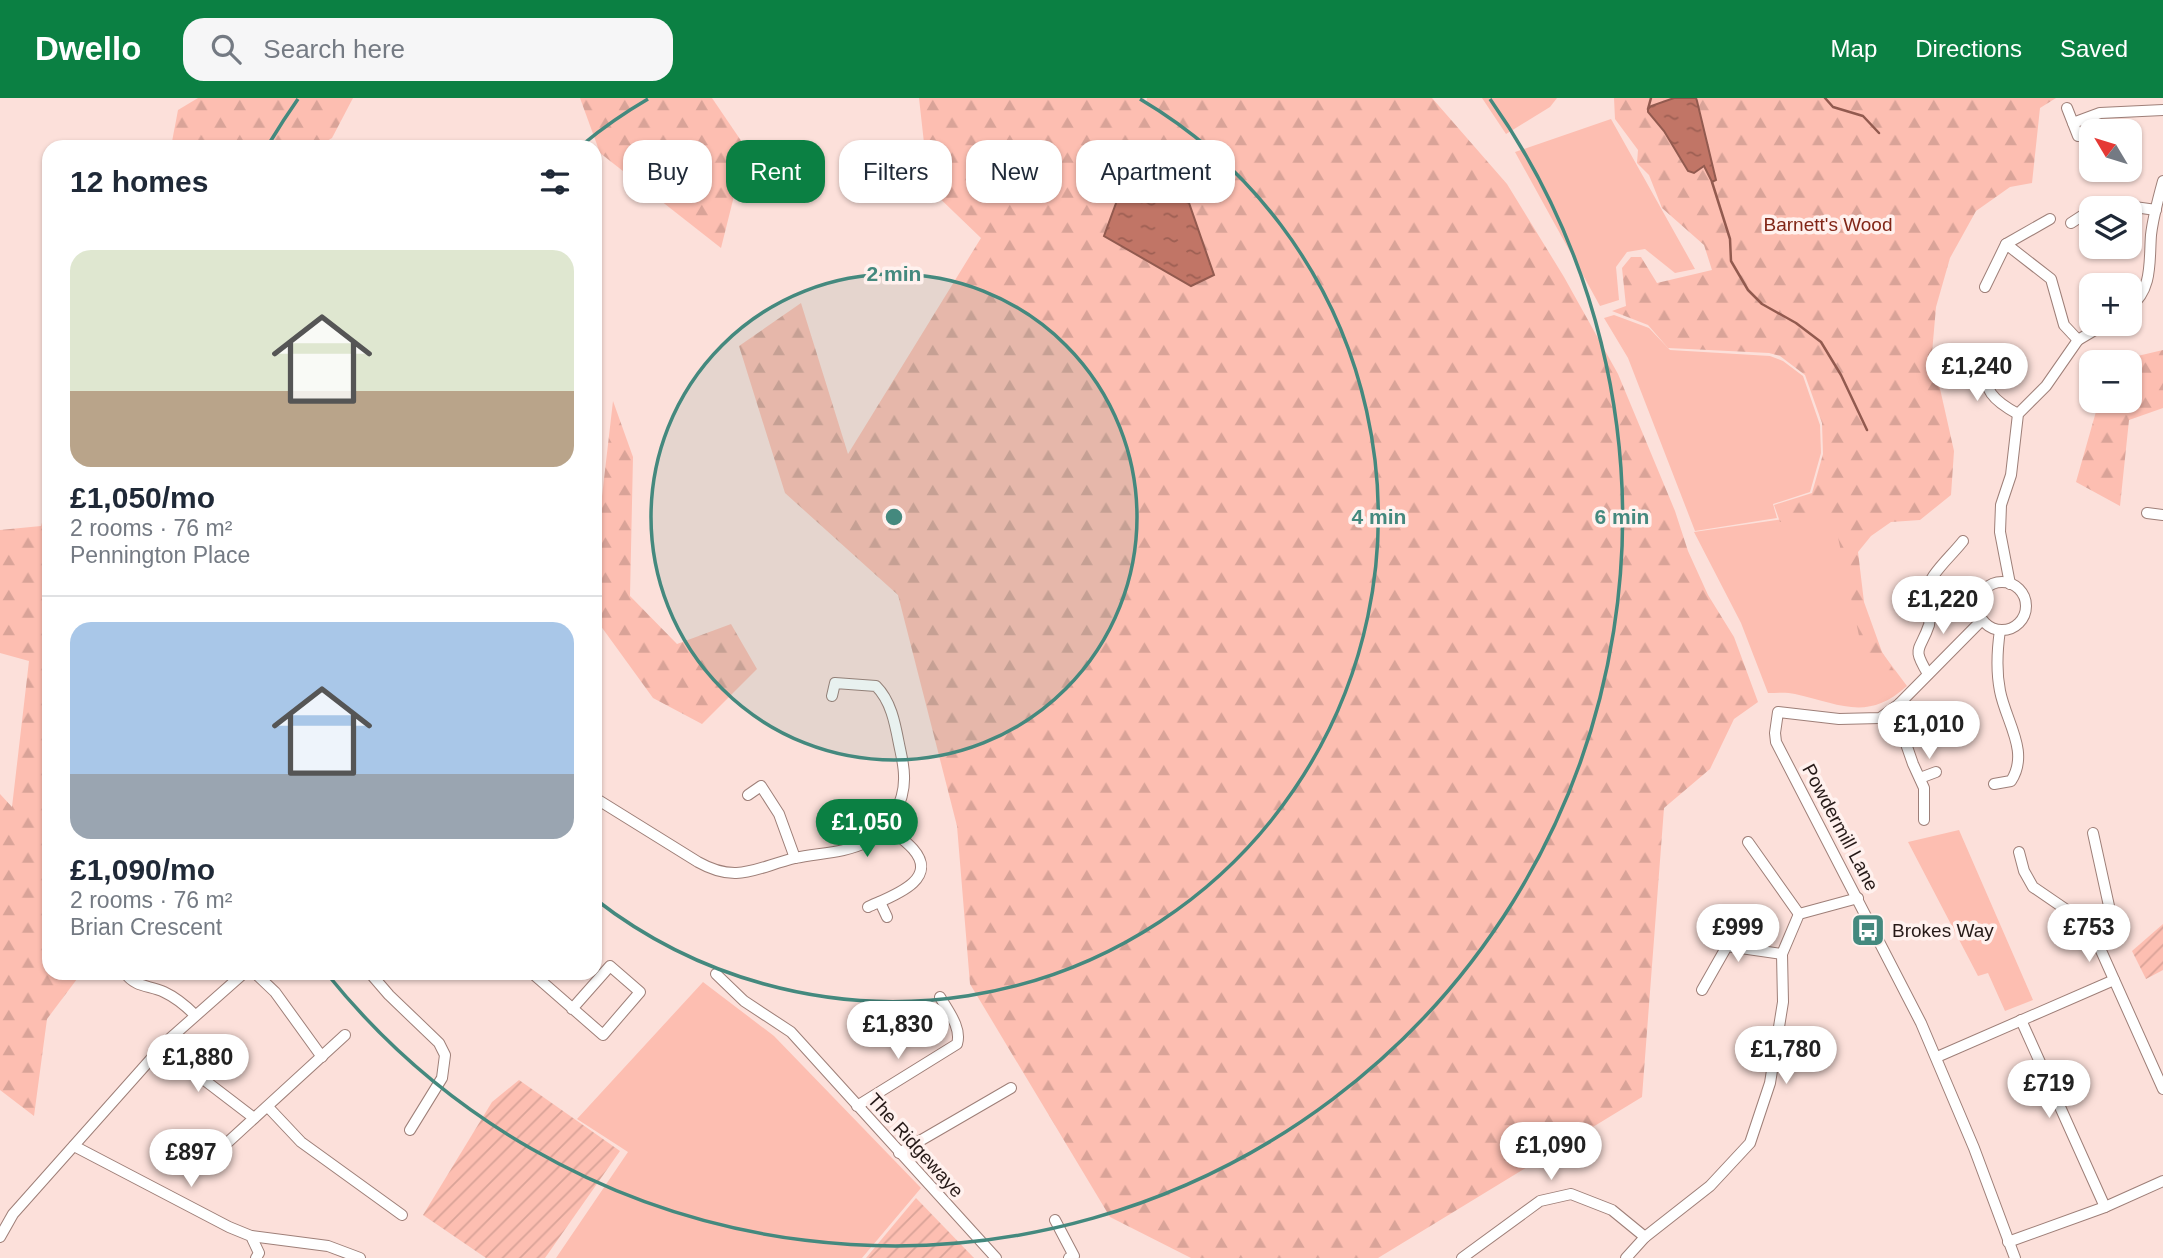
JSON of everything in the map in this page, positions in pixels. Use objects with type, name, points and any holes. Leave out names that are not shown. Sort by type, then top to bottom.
[{"type":"street","points":[[2067,108],[2078,136]]},
{"type":"street","points":[[2073,123],[2100,113],[2163,110]]},
{"type":"street","points":[[2142,292],[2148,277],[2155,210],[2163,181]]},
{"type":"street","points":[[2142,208],[2155,210]]},
{"type":"street","points":[[2071,223],[2079,218]]},
{"type":"street","points":[[1985,287],[2006,244],[2050,219]]},
{"type":"street","points":[[2006,244],[2051,279],[2064,325],[2078,340]]},
{"type":"street","points":[[2010,584],[2000,532],[2001,505],[2011,475],[2018,414],[2046,386],[2078,340],[2085,336]]},
{"type":"street","points":[[1982,362],[1987,391],[2005,408],[2018,414]]},
{"type":"street","points":[[2147,513],[2163,515]]},
{"type":"street","points":[[1928,674],[1917,657],[1918,647],[1930,623],[1925,598],[1929,581],[1964,541]]},
{"type":"street","points":[[1995,583],[2010,584],[2022,593],[2025,608],[2020,622],[2014,627],[2000,630],[1992,628],[1982,620],[1978,606],[1983,592],[1995,583]]},
{"type":"street","name":"Powdermill Lane","points":[[1982,620],[1899,704],[1880,718],[1839,719],[1778,712],[1775,733],[1776,742],[1937,1057],[2015,1258]]},
{"type":"street","points":[[1994,784],[2011,781],[2019,764],[1998,680],[1997,648],[2000,630]]},
{"type":"street","points":[[602,802],[714,871],[741,874],[795,858],[870,842],[887,827],[899,803],[905,776],[899,744],[886,696],[876,686],[835,683],[832,696]]},
{"type":"street","points":[[1899,704],[1905,741],[1924,788],[1924,820]]},
{"type":"street","points":[[1920,778],[1936,772]]},
{"type":"street","points":[[2013,777],[2024,783]]},
{"type":"street","points":[[748,794],[761,786],[779,814],[795,858]]},
{"type":"street","points":[[868,907],[909,888],[919,877],[921,869],[919,858],[913,849],[887,827]]},
{"type":"street","points":[[2090,926],[2104,918],[2109,906],[2093,833]]},
{"type":"street","points":[[1748,842],[1799,914]]},
{"type":"street","points":[[2019,852],[2024,871],[2033,887],[2090,926],[2163,1089]]},
{"type":"street","points":[[1799,914],[1858,898]]},
{"type":"street","points":[[880,902],[887,917]]},
{"type":"street","points":[[1626,1258],[1645,1237],[1710,1186],[1750,1143],[1770,1083],[1783,1002],[1782,954],[1799,914]]},
{"type":"street","points":[[1702,990],[1727,946],[1782,954]]},
{"type":"street","points":[[540,980],[603,1035],[640,992],[610,967],[602,976]]},
{"type":"street","name":"The Ridgewaye","points":[[716,974],[744,1001],[791,1032],[996,1258]]},
{"type":"street","points":[[131,980],[140,986],[162,991],[183,1003],[195,1016]]},
{"type":"street","points":[[0,1237],[13,1214],[166,1042],[236,980]]},
{"type":"street","points":[[262,980],[275,992],[322,1057]]},
{"type":"street","points":[[376,980],[439,1043],[445,1055],[442,1078],[410,1130]]},
{"type":"street","points":[[572,1009],[598,980]]},
{"type":"street","points":[[1937,1057],[2113,980]]},
{"type":"street","points":[[857,1106],[957,1044],[960,1036],[940,997]]},
{"type":"street","points":[[2021,1020],[2105,1207]]},
{"type":"street","points":[[228,1143],[345,1035]]},
{"type":"street","points":[[166,1042],[203,1079],[254,1118]]},
{"type":"street","points":[[899,1153],[1011,1088]]},
{"type":"street","points":[[268,1107],[302,1142],[402,1215]]},
{"type":"street","points":[[74,1146],[251,1236],[328,1246],[360,1258]]},
{"type":"street","points":[[2008,1241],[2105,1207],[2163,1181]]},
{"type":"street","points":[[1462,1258],[1540,1201],[1572,1194],[1612,1210],[1645,1237]]},
{"type":"street","points":[[1055,1220],[1074,1256],[1069,1258]]},
{"type":"street","points":[[251,1236],[259,1252],[256,1258]]},
{"type":"green space","points":[[198,98],[353,98],[329,140],[172,140],[178,110]]},
{"type":"green space","points":[[580,98],[712,98],[741,140],[726,140],[726,203],[732,203],[721,248],[664,203],[712,203],[712,140],[623,140],[623,171],[602,155],[602,140],[595,140]]},
{"type":"green space","points":[[919,98],[1144,98],[1146,104],[1147,98],[1432,98],[1507,184],[1564,277],[1618,374],[1675,511],[1688,551],[1708,595],[1734,637],[1758,702],[1734,719],[1710,769],[1664,808],[1642,1097],[1378,1258],[1191,1258],[1110,1217],[970,984],[957,826],[898,595],[785,493],[739,346],[801,303],[848,454],[981,238],[945,203],[952,203],[952,140],[924,140]]},
{"type":"green space","points":[[1482,98],[1557,98],[1550,107],[1506,134]]},
{"type":"green space","name":"Barnett's Wood","points":[[1614,98],[2056,98],[2040,108],[2032,183],[2010,187],[1976,211],[1950,258],[1936,307],[1932,353],[1954,451],[1951,495],[1920,520],[1891,522],[1871,536],[1858,552],[1864,602],[1882,652],[1904,686],[1893,689],[1880,675],[1861,645],[1836,528],[1824,519],[1780,522],[1774,505],[1812,493],[1823,454],[1822,423],[1805,375],[1780,356],[1769,353],[1668,348],[1648,325],[1612,311],[1626,306],[1622,268],[1631,257],[1641,257],[1657,283],[1712,270],[1704,245],[1662,208],[1649,175],[1637,163],[1638,150],[1615,119]]},
{"type":"green space","points":[[1611,119],[1695,269],[1675,273],[1645,249],[1627,252],[1616,267],[1619,300],[1600,306],[1515,152]]},
{"type":"green space","points":[[1614,315],[1649,328],[1670,350],[1770,356],[1783,361],[1803,376],[1820,425],[1821,453],[1810,492],[1773,504],[1777,518],[1695,531],[1628,358],[1604,318]]},
{"type":"green space","points":[[2163,350],[2163,408],[2129,420],[2120,506],[2076,482],[2096,413],[2142,413],[2142,355]]},
{"type":"green space","points":[[613,401],[633,457],[630,596],[677,644],[731,624],[757,669],[702,724],[653,698],[602,628],[602,496]]},
{"type":"green space","points":[[1845,510],[1865,630],[1907,686],[1893,697],[1866,707],[1840,705],[1792,693],[1768,693],[1741,623],[1694,532]]},
{"type":"green space","points":[[42,522],[42,980],[76,980],[47,1019],[34,1116],[0,1090],[0,794],[12,807],[29,661],[0,653],[0,530],[41,526]]},
{"type":"green space","points":[[1959,830],[2033,1000],[2005,1011],[1988,973],[1978,976],[1908,842]]},
{"type":"green space","points":[[2163,924],[2163,970],[2146,979],[2132,951]]},
{"type":"green space","points":[[703,982],[774,1036],[921,1188],[862,1258],[556,1258],[628,1152],[577,1119]]},
{"type":"green space","points":[[519,1080],[620,1151],[545,1258],[486,1258],[423,1215],[492,1102]]},
{"type":"green space","points":[[916,1198],[974,1258],[866,1258]]},
{"type":"water","points":[[1674,98],[1696,98],[1716,180],[1712,182],[1704,166],[1694,173],[1688,171],[1664,131],[1648,112],[1651,106]]},
{"type":"water","points":[[1116,203],[1189,203],[1214,275],[1191,286],[1104,236]]},
{"type":"waterway","points":[[1648,109],[1651,98]]},
{"type":"waterway","points":[[1825,98],[1833,107],[1863,116],[1879,133]]},
{"type":"waterway","points":[[1712,182],[1730,239],[1731,261],[1748,290],[1762,304],[1796,323],[1821,342],[1841,375],[1867,430]]},
{"type":"place","name":"Brokes Way","points":[[1868,930]]}]
